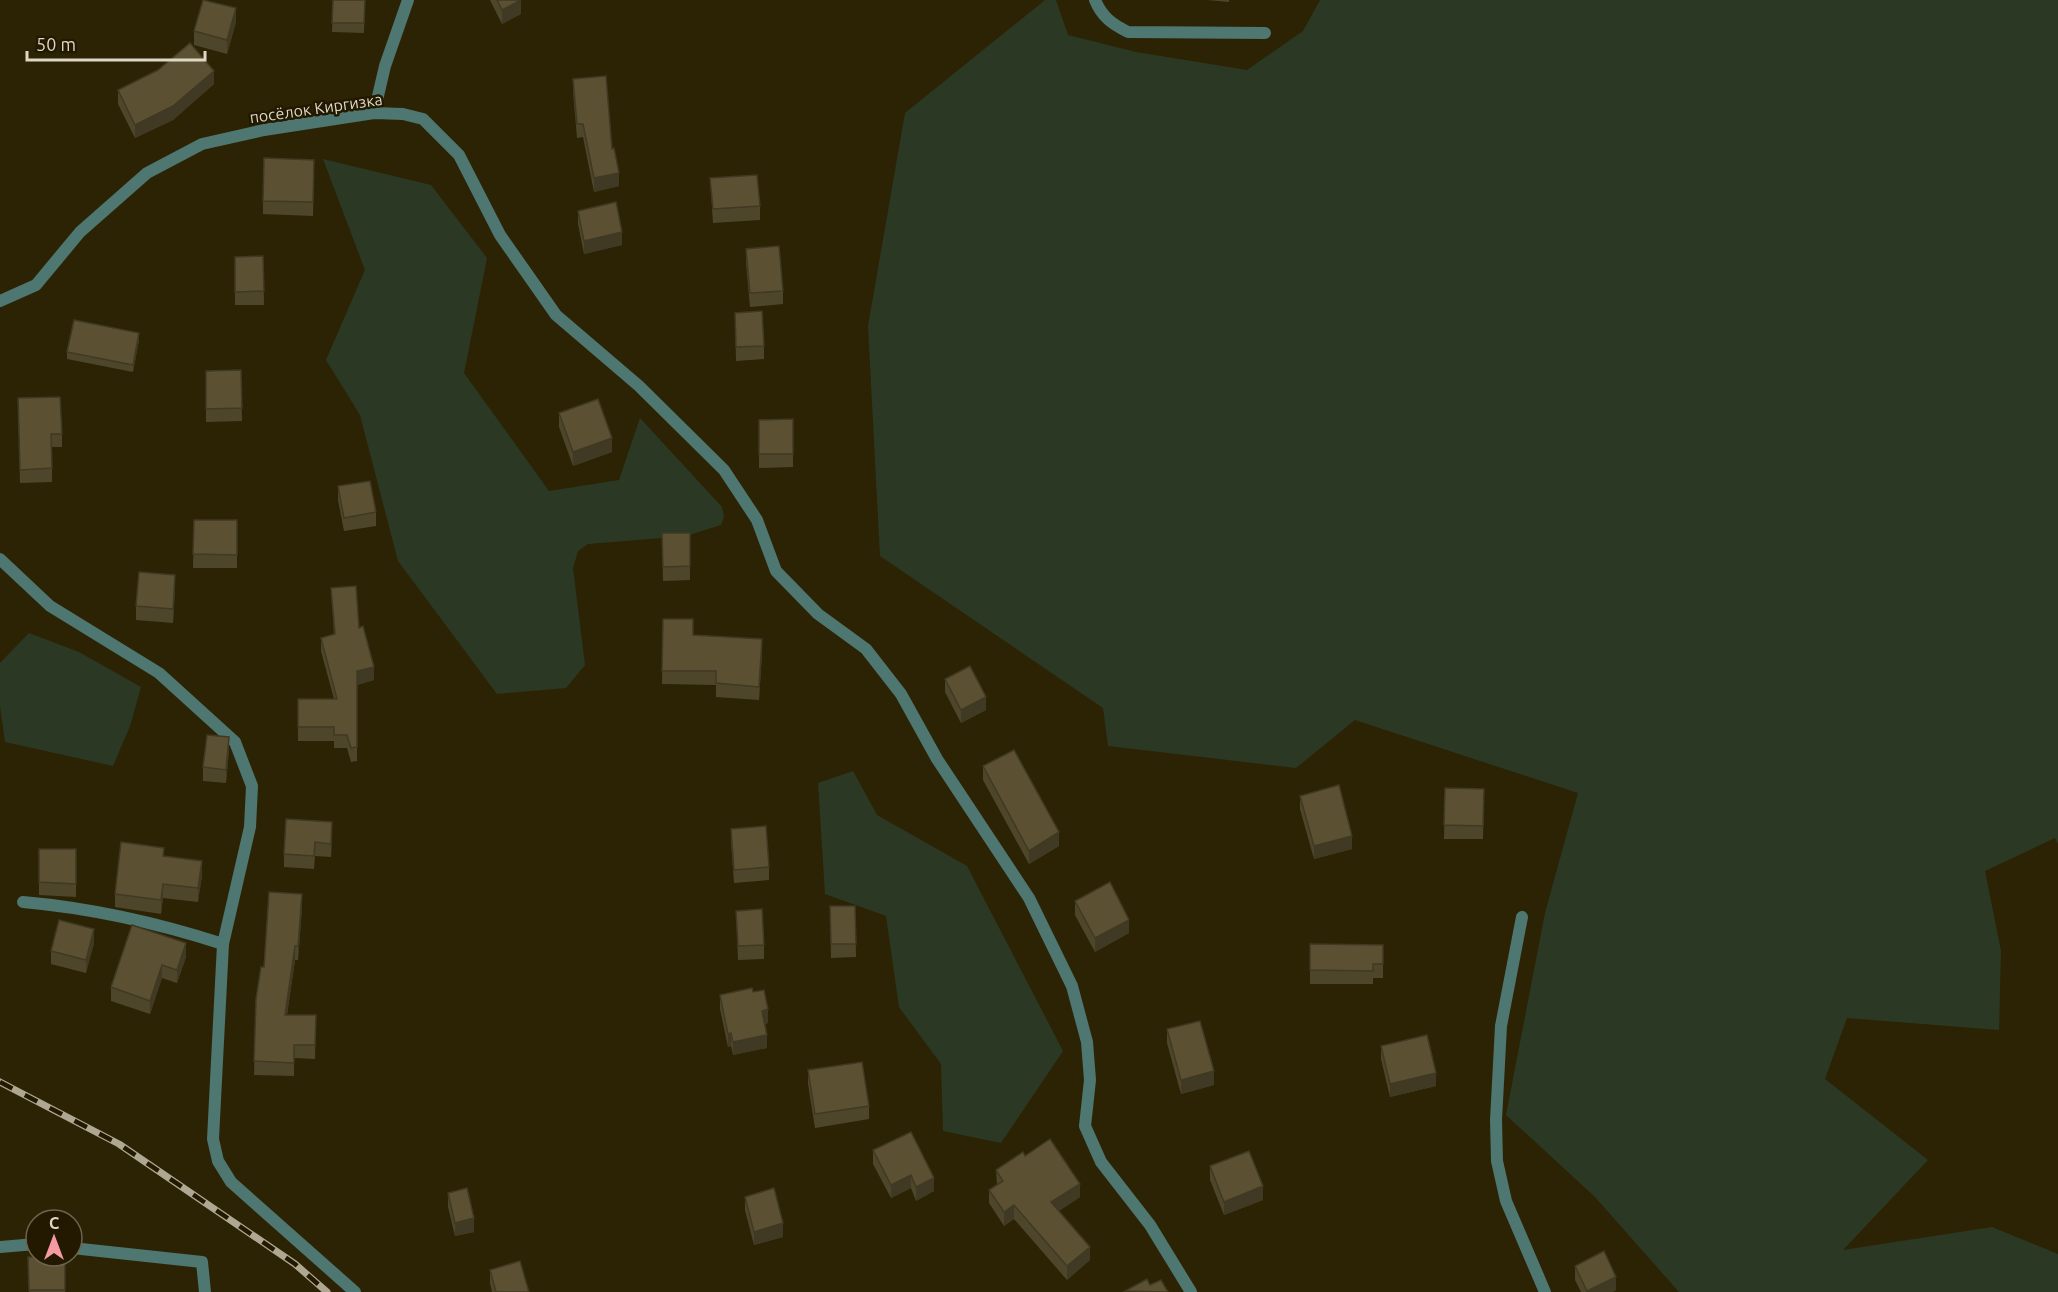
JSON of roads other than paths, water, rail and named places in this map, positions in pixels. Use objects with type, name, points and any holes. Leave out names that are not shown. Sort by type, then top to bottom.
[{"type":"street","points":[[374,113],[385,66],[408,0]]},
{"type":"street","points":[[1095,0],[1100,13],[1113,24],[1128,32],[1265,33]]},
{"type":"street","name":"посёлок Киргизка","points":[[0,301],[36,285],[80,232],[147,173],[202,144],[264,130],[374,113],[403,114],[423,119],[443,136],[459,155],[500,235],[556,315],[639,386],[724,470],[757,520],[776,571],[818,614],[866,649],[901,694],[937,759],[1029,898],[1072,986],[1087,1042],[1090,1080],[1085,1126],[1101,1162],[1150,1225],[1191,1292]]},
{"type":"street","points":[[0,559],[50,606],[159,673],[235,742],[252,786],[250,826],[224,944],[213,1139],[218,1161],[231,1182],[355,1292]]},
{"type":"street","points":[[23,902],[88,910],[165,926],[224,944]]},
{"type":"street","points":[[1522,917],[1500,1026],[1496,1120],[1497,1161],[1506,1201],[1545,1292]]},
{"type":"street","points":[[0,1247],[24,1245]]},
{"type":"street","points":[[84,1249],[202,1262],[205,1292]]},
{"type":"railway","points":[[0,1082],[119,1144],[295,1264],[327,1292]]}]
